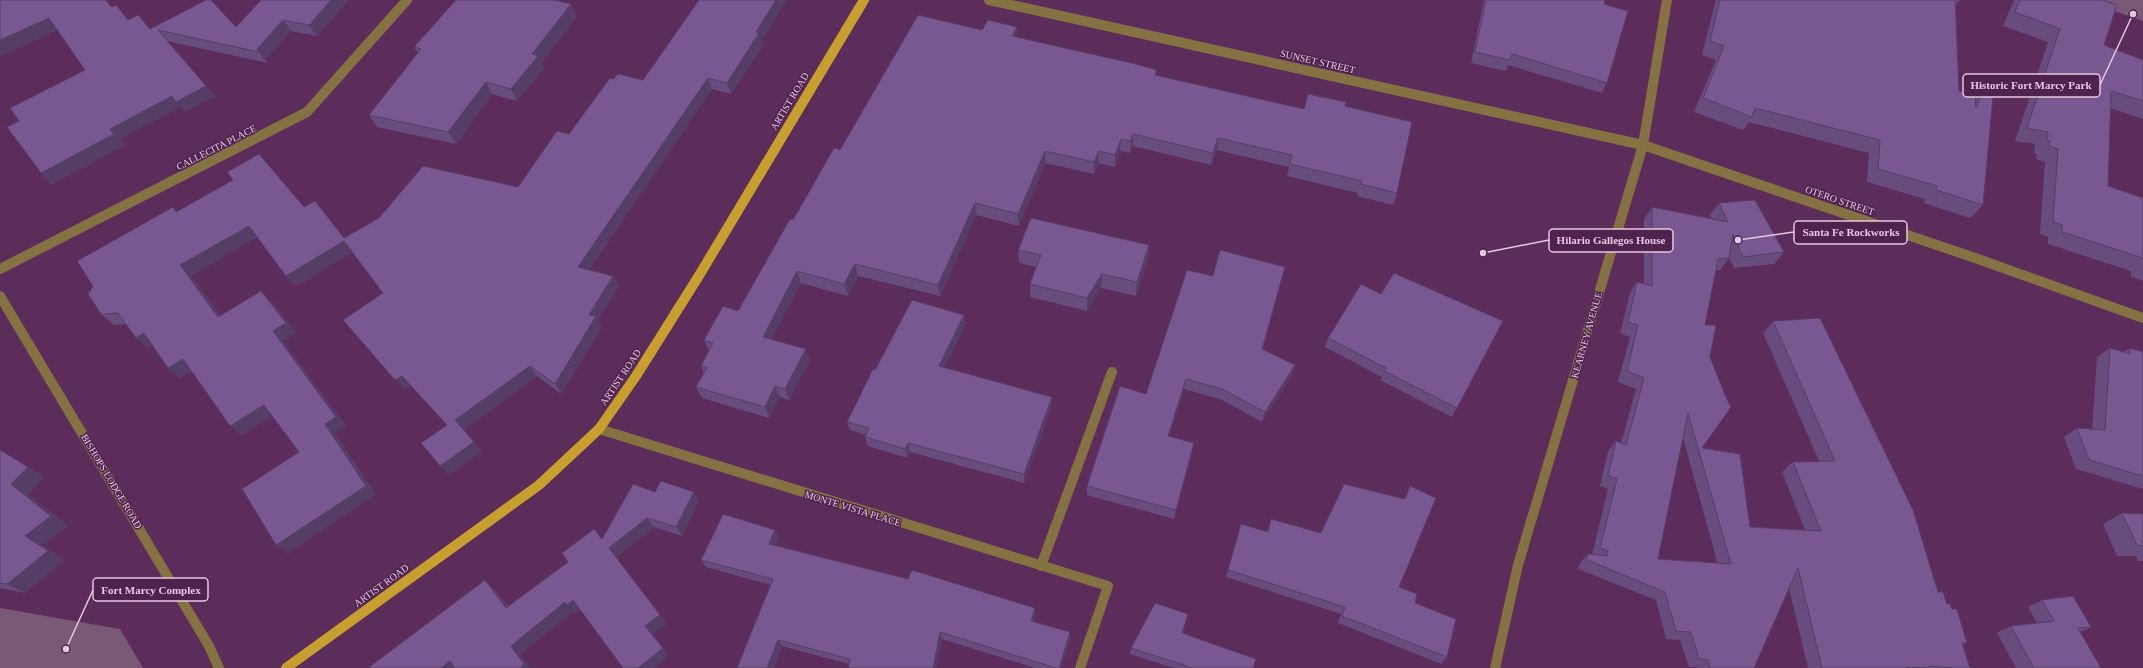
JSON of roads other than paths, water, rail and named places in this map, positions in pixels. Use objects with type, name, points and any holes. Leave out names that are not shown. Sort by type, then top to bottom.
[{"type":"main road","name":"ARTIST ROAD","points":[[286,668],[533,490],[569,459],[599,429],[636,376],[700,274],[864,0]]},
{"type":"street","name":"CALLECITA PLACE","points":[[0,269],[307,112],[407,0]]},
{"type":"street","name":"SUNSET STREET","points":[[989,0],[1643,144]]},
{"type":"street","name":"KEARNEY AVENUE","points":[[1495,668],[1518,565],[1643,144],[1667,0]]},
{"type":"street","name":"OTERO STREET","points":[[1643,144],[1978,259],[2143,318]]},
{"type":"street","name":"BISHOPS LODGE ROAD","points":[[0,296],[201,632],[219,668]]},
{"type":"street","points":[[1041,566],[1112,372]]},
{"type":"street","name":"MONTE VISTA PLACE","points":[[599,429],[1108,586],[1080,668]]},
{"type":"place","name":"Historic Fort Marcy Park","points":[[2133,14]]},
{"type":"place","name":"Santa Fe Rockworks","points":[[1738,240]]},
{"type":"place","name":"Hilario Gallegos House","points":[[1483,253]]},
{"type":"place","name":"Fort Marcy Complex","points":[[66,649]]}]
